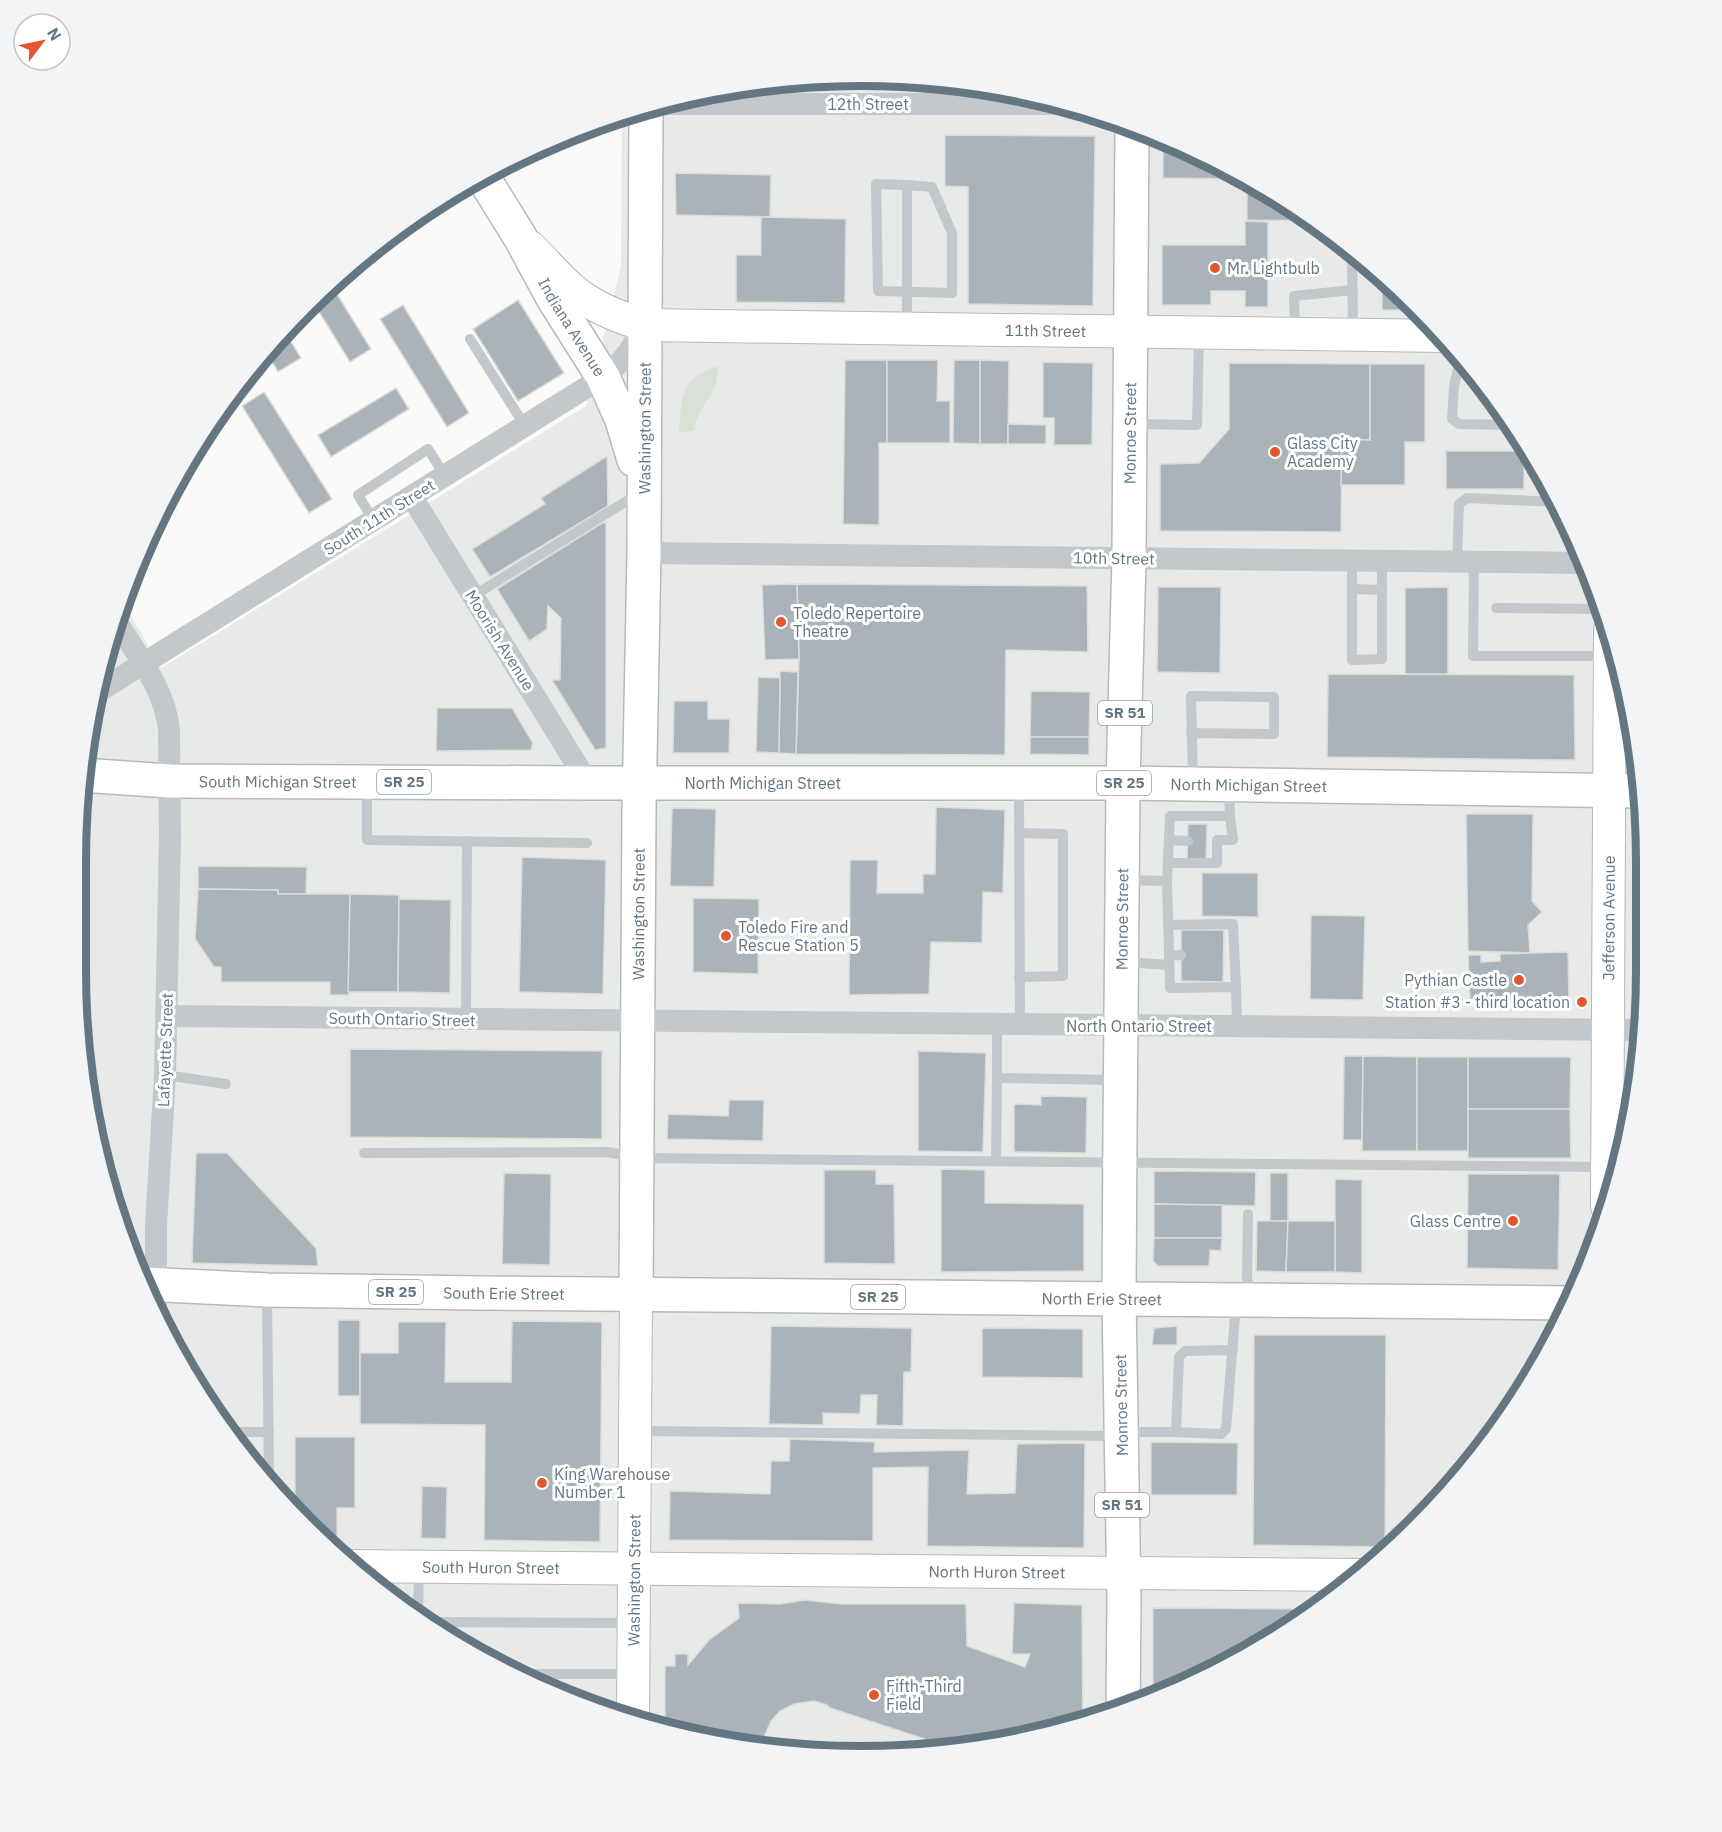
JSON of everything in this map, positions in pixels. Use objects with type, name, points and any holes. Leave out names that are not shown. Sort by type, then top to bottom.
[{"type":"main road","name":"Washington Street","points":[[636,1295],[646,116]]},
{"type":"main road","name":"Monroe Street","points":[[1123,1700],[1119,1299],[1120,1080],[1123,783],[1129,558],[1132,135]]},
{"type":"main road","name":"Indiana Avenue","points":[[486,182],[520,237],[553,298],[603,377],[622,420],[643,491]]},
{"type":"main road","name":"SR 25","points":[[90,776],[170,781]]},
{"type":"main road","name":"South Michigan Street","points":[[170,781],[639,782]]},
{"type":"main road","name":"North Michigan Street","points":[[639,782],[1193,784],[1229,800],[1633,792]]},
{"type":"main road","name":"South Erie Street","points":[[152,1284],[267,1290],[636,1295]]},
{"type":"main road","name":"North Erie Street","points":[[636,1295],[1561,1304]]},
{"type":"street","name":"12th Street","points":[[693,104],[1029,104]]},
{"type":"street","name":"11th Street","points":[[520,237],[574,291],[585,299],[615,315],[645,324],[1431,336]]},
{"type":"street","name":"South 11th Street","points":[[106,687],[603,377],[619,365],[631,351],[645,324]]},
{"type":"street","name":"Moorish Avenue","points":[[412,497],[588,783]]},
{"type":"street","name":"10th Street","points":[[644,553],[1577,563]]},
{"type":"street","name":"Lafayette Street","points":[[121,630],[162,697],[168,714],[170,781],[165,1075],[150,1280]]},
{"type":"street","name":"Jefferson Avenue","points":[[1608,1178],[1610,660]]},
{"type":"street","name":"South Ontario Street","points":[[166,1016],[638,1021]]},
{"type":"street","name":"North Ontario Street","points":[[638,1021],[1634,1030]]},
{"type":"street","name":"Washington Street","points":[[633,1712],[636,1295]]},
{"type":"street","name":"South Huron Street","points":[[365,1566],[633,1570]]},
{"type":"street","name":"North Huron Street","points":[[633,1570],[1347,1575]]},
{"type":"lane","points":[[876,184],[907,184],[932,187],[952,232],[952,293],[878,291],[876,184]]},
{"type":"lane","points":[[907,184],[907,329]]},
{"type":"lane","points":[[1352,262],[1353,335]]},
{"type":"lane","points":[[1296,334],[1294,296],[1353,290]]},
{"type":"lane","points":[[1130,424],[1197,425],[1199,334]]},
{"type":"lane","points":[[470,339],[525,426]]},
{"type":"lane","points":[[1458,367],[1454,387],[1452,419],[1459,424],[1502,425]]},
{"type":"lane","points":[[374,521],[358,495],[428,449],[445,476]]},
{"type":"lane","points":[[473,596],[643,491]]},
{"type":"lane","points":[[1548,502],[1467,498],[1459,504],[1473,656],[1605,643]]},
{"type":"lane","points":[[1352,560],[1352,660],[1382,659],[1382,561]]},
{"type":"lane","points":[[1353,589],[1382,590]]},
{"type":"lane","points":[[1496,608],[1594,609]]},
{"type":"lane","points":[[1191,733],[1274,734],[1274,697],[1191,696],[1191,733],[1193,784]]},
{"type":"lane","points":[[368,782],[368,840],[587,843]]},
{"type":"lane","points":[[1019,783],[1020,1026]]},
{"type":"lane","points":[[1168,863],[1217,863],[1212,840],[1233,840],[1229,800],[1170,816],[1167,881],[1170,988],[1236,987]]},
{"type":"lane","points":[[1019,833],[1063,834],[1063,976],[1020,977]]},
{"type":"lane","points":[[1169,840],[1188,841]]},
{"type":"lane","points":[[466,1019],[467,841]]},
{"type":"lane","points":[[1122,880],[1167,881]]},
{"type":"lane","points":[[1168,925],[1233,924],[1229,953],[1236,987],[1237,1027]]},
{"type":"lane","points":[[1122,962],[1169,961],[1181,955]]},
{"type":"lane","points":[[996,1161],[997,1024]]},
{"type":"lane","points":[[165,1075],[226,1084]]},
{"type":"lane","points":[[997,1078],[1120,1080]]},
{"type":"lane","points":[[364,1153],[608,1152],[637,1158],[1120,1162],[1604,1191]]},
{"type":"lane","points":[[635,1431],[1221,1434],[1226,1429],[1233,1350],[1247,1277],[1248,1214]]},
{"type":"lane","points":[[267,1290],[269,1471]]},
{"type":"lane","points":[[1176,1432],[1179,1357],[1185,1351],[1233,1350]]},
{"type":"lane","points":[[238,1432],[269,1432]]},
{"type":"lane","points":[[418,1607],[419,1567]]},
{"type":"lane","points":[[440,1622],[633,1623]]},
{"type":"lane","points":[[534,1674],[633,1674]]},
{"type":"shaded area","points":[[810,87],[912,87],[1012,100],[1110,127],[1204,165],[1249,189],[1292,216],[1333,246],[1409,313],[1476,389],[1506,430],[1533,473],[1557,518],[1595,612],[1622,710],[1635,810],[1635,1022],[1622,1122],[1610,1172],[1595,1220],[1557,1314],[1506,1402],[1476,1443],[1444,1482],[1372,1554],[1292,1616],[1249,1643],[1204,1667],[1110,1705],[1012,1732],[962,1740],[912,1745],[810,1745],[710,1732],[660,1720],[612,1705],[518,1667],[430,1616],[389,1586],[350,1554],[278,1482],[216,1402],[189,1359],[165,1314],[127,1220],[100,1122],[92,1072],[87,1022],[86,861],[87,810],[100,710],[128,610],[161,668],[586,406],[621,267],[622,124],[660,112],[710,100]]},
{"type":"shaded area","points":[[719,366],[715,387],[700,412],[693,431],[679,432],[685,390],[696,376]]},
{"type":"building","points":[[945,135],[1095,136],[1093,306],[968,304],[968,187],[945,186]]},
{"type":"building","points":[[1163,147],[1230,179],[1163,178]]},
{"type":"building","points":[[675,173],[771,175],[770,217],[676,215]]},
{"type":"building","points":[[1247,193],[1255,193],[1299,221],[1247,220]]},
{"type":"building","points":[[761,217],[846,219],[845,303],[736,302],[736,255],[761,255]]},
{"type":"building","name":"Mr. Lightbulb","points":[[1245,221],[1268,222],[1268,307],[1245,307],[1245,291],[1211,291],[1211,305],[1162,305],[1162,245],[1245,245]]},
{"type":"building","points":[[1382,287],[1406,310],[1382,310]]},
{"type":"building","points":[[335,292],[371,349],[350,362],[317,309]]},
{"type":"building","points":[[518,300],[564,373],[518,401],[473,329]]},
{"type":"building","points":[[403,305],[469,413],[447,427],[380,319]]},
{"type":"building","points":[[289,338],[301,358],[278,372],[270,359]]},
{"type":"building","points":[[845,360],[887,360],[887,443],[879,443],[879,525],[843,524]]},
{"type":"building","points":[[887,360],[938,360],[937,401],[950,401],[950,443],[887,443]]},
{"type":"building","points":[[954,360],[980,360],[980,444],[953,443]]},
{"type":"building","points":[[980,360],[1009,361],[1008,444],[980,444]]},
{"type":"building","points":[[1043,362],[1093,363],[1092,445],[1054,445],[1054,418],[1043,418]]},
{"type":"building","name":"Glass City Academy","points":[[1229,363],[1370,364],[1370,440],[1342,439],[1341,532],[1160,531],[1160,464],[1199,463],[1229,429]]},
{"type":"building","points":[[1370,364],[1425,364],[1425,442],[1405,442],[1405,485],[1341,485],[1342,439],[1370,440]]},
{"type":"building","points":[[396,388],[409,409],[331,457],[318,435]]},
{"type":"building","points":[[264,392],[332,499],[309,513],[242,406]]},
{"type":"building","points":[[1008,424],[1046,425],[1046,444],[1008,444]]},
{"type":"building","points":[[1446,451],[1519,451],[1524,459],[1524,489],[1446,489]]},
{"type":"building","points":[[607,456],[608,506],[490,577],[472,549],[545,504],[541,498]]},
{"type":"building","points":[[602,523],[606,523],[606,748],[595,750],[552,680],[560,680],[561,618],[548,606],[547,629],[529,641],[497,589]]},
{"type":"building","points":[[797,584],[1087,586],[1088,652],[1006,650],[1005,755],[796,754],[799,659]]},
{"type":"building","name":"Toledo Repertoire Theatre","points":[[797,584],[799,659],[765,660],[762,585]]},
{"type":"building","points":[[1158,587],[1221,587],[1220,673],[1157,672]]},
{"type":"building","points":[[1448,587],[1448,674],[1405,674],[1405,588]]},
{"type":"building","points":[[780,671],[798,672],[796,754],[779,753]]},
{"type":"building","points":[[1328,674],[1574,675],[1575,760],[1327,757]]},
{"type":"building","points":[[758,677],[780,678],[779,753],[756,752]]},
{"type":"building","points":[[1031,691],[1090,692],[1089,737],[1030,737]]},
{"type":"building","points":[[674,701],[708,701],[708,719],[730,719],[729,753],[673,753]]},
{"type":"building","points":[[437,708],[512,708],[533,743],[531,750],[436,751]]},
{"type":"building","points":[[1030,737],[1089,737],[1089,755],[1030,754]]},
{"type":"building","points":[[936,807],[1005,810],[1003,893],[983,892],[982,943],[931,942],[929,994],[849,995],[850,860],[878,860],[877,893],[923,893],[923,874],[935,874]]},
{"type":"building","points":[[672,808],[716,809],[714,887],[670,886]]},
{"type":"building","points":[[1466,814],[1533,814],[1532,901],[1542,912],[1528,925],[1530,953],[1468,951]]},
{"type":"building","points":[[1188,824],[1207,824],[1206,861],[1187,861]]},
{"type":"building","points":[[522,857],[606,860],[603,994],[519,992]]},
{"type":"building","points":[[198,866],[307,867],[306,894],[278,894],[278,890],[198,889]]},
{"type":"building","points":[[1202,873],[1258,873],[1258,917],[1202,916]]},
{"type":"building","points":[[198,889],[278,890],[278,894],[350,894],[349,995],[330,995],[330,982],[221,982],[221,967],[214,967],[195,939]]},
{"type":"building","points":[[350,894],[399,895],[398,992],[348,992]]},
{"type":"building","name":"Toledo Fire and Rescue Station 5","points":[[693,898],[759,899],[758,974],[693,972]]},
{"type":"building","points":[[399,899],[451,900],[450,993],[398,992]]},
{"type":"building","points":[[1311,915],[1365,916],[1363,1000],[1310,999]]},
{"type":"building","points":[[1181,930],[1224,930],[1223,982],[1181,981]]},
{"type":"building","name":"Pythian Castle","points":[[1568,952],[1569,999],[1470,1001],[1468,955],[1481,955],[1481,962],[1500,961],[1500,954]]},
{"type":"building","points":[[350,1049],[602,1051],[602,1139],[350,1137]]},
{"type":"building","points":[[918,1051],[986,1053],[983,1152],[918,1151]]},
{"type":"building","points":[[1344,1056],[1363,1056],[1362,1140],[1343,1140]]},
{"type":"building","points":[[1363,1056],[1417,1057],[1417,1151],[1362,1151]]},
{"type":"building","points":[[1417,1057],[1468,1057],[1468,1151],[1417,1151]]},
{"type":"building","points":[[1468,1057],[1571,1057],[1570,1109],[1468,1109]]},
{"type":"building","points":[[1041,1096],[1087,1097],[1086,1153],[1014,1152],[1014,1104],[1041,1105]]},
{"type":"building","points":[[729,1100],[764,1100],[763,1141],[667,1139],[668,1114],[728,1116]]},
{"type":"building","points":[[1468,1109],[1570,1109],[1571,1158],[1468,1158]]},
{"type":"building","points":[[227,1153],[316,1248],[318,1266],[192,1263],[196,1154]]},
{"type":"building","points":[[941,1169],[985,1170],[985,1203],[1084,1204],[1084,1271],[941,1272]]},
{"type":"building","points":[[824,1170],[876,1170],[876,1184],[894,1184],[895,1264],[824,1263]]},
{"type":"building","points":[[1154,1171],[1256,1172],[1255,1206],[1154,1204]]},
{"type":"building","points":[[504,1173],[551,1174],[550,1265],[502,1264]]},
{"type":"building","points":[[1270,1173],[1288,1173],[1288,1221],[1270,1221]]},
{"type":"building","name":"Glass Centre","points":[[1468,1174],[1560,1174],[1558,1270],[1467,1268]]},
{"type":"building","points":[[1335,1179],[1362,1180],[1362,1273],[1335,1272]]},
{"type":"building","points":[[1154,1204],[1222,1205],[1222,1238],[1154,1238]]},
{"type":"building","points":[[1257,1221],[1288,1221],[1286,1272],[1256,1271]]},
{"type":"building","points":[[1288,1221],[1335,1221],[1335,1272],[1286,1272]]},
{"type":"building","points":[[1154,1238],[1222,1238],[1221,1251],[1210,1250],[1209,1266],[1158,1266],[1153,1261]]},
{"type":"building","points":[[338,1320],[360,1320],[360,1396],[338,1396]]},
{"type":"building","name":"King Warehouse Number 1","points":[[512,1321],[602,1322],[600,1542],[484,1540],[485,1425],[360,1424],[360,1353],[398,1353],[398,1322],[446,1322],[445,1382],[511,1382]]},
{"type":"building","points":[[771,1326],[912,1328],[911,1372],[904,1372],[903,1426],[876,1425],[877,1395],[861,1395],[860,1414],[823,1413],[823,1425],[769,1424]]},
{"type":"building","points":[[1177,1326],[1177,1345],[1152,1345],[1154,1328]]},
{"type":"building","points":[[982,1328],[1083,1329],[1083,1378],[982,1377]]},
{"type":"building","points":[[1254,1335],[1386,1335],[1385,1542],[1379,1547],[1253,1545]]},
{"type":"building","points":[[295,1437],[355,1437],[355,1508],[337,1508],[337,1538],[333,1538],[295,1500]]},
{"type":"building","points":[[790,1439],[875,1442],[874,1452],[969,1450],[967,1494],[1015,1493],[1017,1444],[1085,1443],[1084,1548],[927,1546],[928,1467],[873,1468],[873,1541],[669,1540],[670,1491],[770,1494],[771,1461],[789,1461]]},
{"type":"building","points":[[1151,1442],[1238,1443],[1237,1495],[1151,1495]]},
{"type":"building","points":[[422,1486],[447,1487],[446,1539],[421,1538]]},
{"type":"building","name":"Fifth-Third Field","points":[[805,1600],[841,1604],[966,1604],[967,1646],[1025,1667],[1030,1654],[1012,1654],[1014,1603],[1082,1605],[1083,1713],[1012,1732],[936,1743],[814,1701],[794,1704],[780,1711],[771,1721],[764,1740],[710,1732],[665,1721],[665,1666],[675,1666],[675,1654],[688,1654],[688,1665],[709,1640],[739,1618],[738,1603],[780,1604]]},
{"type":"building","points":[[1153,1608],[1302,1609],[1249,1643],[1204,1667],[1153,1689]]},
{"type":"place","name":"Mr. Lightbulb","points":[[1215,268]]},
{"type":"place","name":"Glass City Academy","points":[[1275,452]]},
{"type":"place","name":"Toledo Repertoire Theatre","points":[[781,622]]},
{"type":"place","name":"Toledo Fire and Rescue Station 5","points":[[726,936]]},
{"type":"place","name":"Pythian Castle","points":[[1519,980]]},
{"type":"place","name":"Station #3 - third location","points":[[1582,1002]]},
{"type":"place","name":"Glass Centre","points":[[1513,1221]]},
{"type":"place","name":"King Warehouse Number 1","points":[[542,1483]]},
{"type":"place","name":"Fifth-Third Field","points":[[874,1695]]}]
